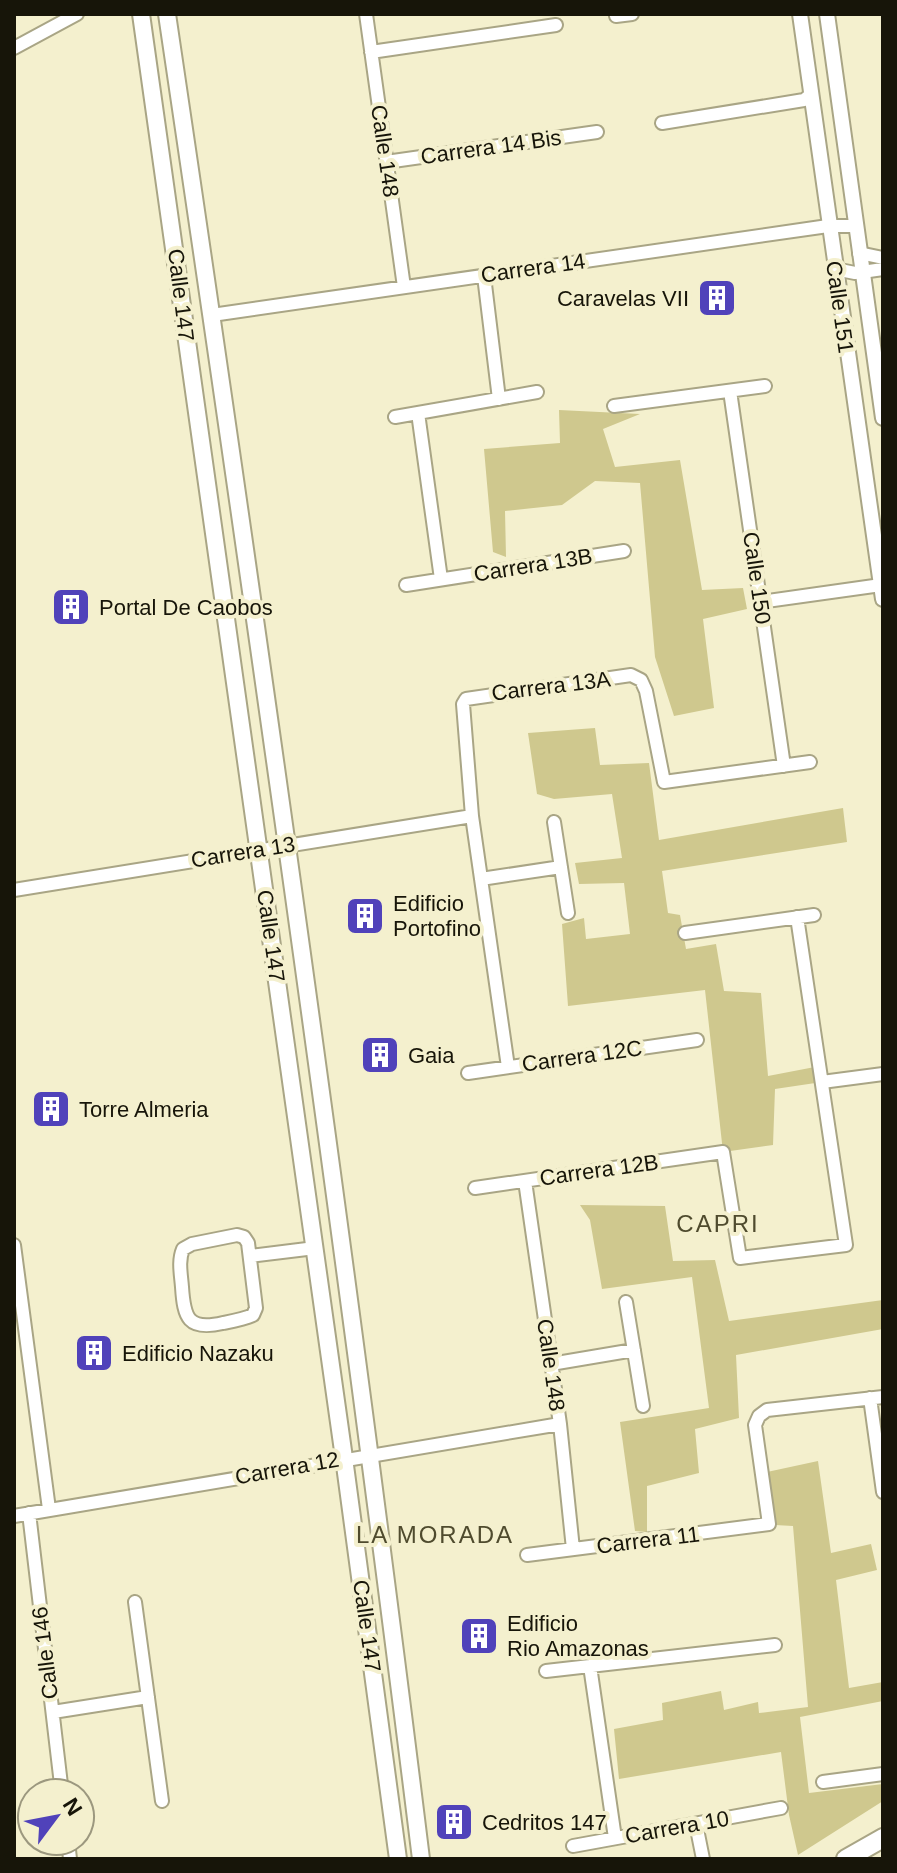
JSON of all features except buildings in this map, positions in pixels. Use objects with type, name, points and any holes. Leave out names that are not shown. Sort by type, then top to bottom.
[{"type":"main road","name":"Calle 147","points":[[141,14],[398,1859]]},
{"type":"main road","name":"Calle 147","points":[[167,14],[371,1454],[421,1859]]},
{"type":"main road","points":[[846,1859],[883,1838]]},
{"type":"street","points":[[14,48],[77,14]]},
{"type":"street","name":"Calle 148","points":[[366,14],[404,287]]},
{"type":"street","points":[[616,16],[632,14]]},
{"type":"street","name":"Calle 151","points":[[800,14],[809,96],[882,592]]},
{"type":"street","name":"Calle 151","points":[[827,14],[883,418]]},
{"type":"street","points":[[371,52],[556,25]]},
{"type":"street","points":[[662,123],[804,100],[817,82],[836,80]]},
{"type":"street","points":[[809,96],[838,98]]},
{"type":"street","name":"Carrera 14 Bis","points":[[386,162],[597,132]]},
{"type":"street","name":"Carrera 14","points":[[212,315],[828,226],[855,226]]},
{"type":"street","points":[[859,253],[883,258]]},
{"type":"street","points":[[835,269],[847,272],[883,269]]},
{"type":"street","points":[[484,276],[499,399]]},
{"type":"street","points":[[614,406],[765,386]]},
{"type":"street","name":"Calle 150","points":[[730,391],[784,766]]},
{"type":"street","points":[[395,417],[537,392]]},
{"type":"street","points":[[418,413],[441,579]]},
{"type":"street","name":"Carrera 13B","points":[[406,585],[624,551]]},
{"type":"street","points":[[760,602],[882,592]]},
{"type":"street","name":"Carrera 13A","points":[[472,816],[463,704],[472,696],[631,675],[641,680],[646,691],[664,782],[784,766]]},
{"type":"street","points":[[784,766],[810,762]]},
{"type":"street","points":[[472,816],[508,1067]]},
{"type":"street","name":"Carrera 13","points":[[14,890],[472,816]]},
{"type":"street","points":[[554,822],[568,913]]},
{"type":"street","points":[[481,879],[561,867]]},
{"type":"street","points":[[685,933],[814,915]]},
{"type":"street","points":[[797,917],[822,1082],[883,1074]]},
{"type":"street","name":"Carrera 12C","points":[[468,1073],[697,1040]]},
{"type":"street","name":"Carrera 12B","points":[[475,1188],[723,1152],[740,1258],[844,1247],[847,1243],[822,1082]]},
{"type":"street","name":"Calle 148","points":[[525,1181],[560,1424],[573,1549]]},
{"type":"street","points":[[237,1235],[244,1237],[250,1256],[256,1308],[253,1315],[204,1328],[195,1325],[184,1309],[180,1257],[183,1249],[192,1244],[237,1235]]},
{"type":"street","points":[[14,1245],[16,1279],[49,1509]]},
{"type":"street","points":[[250,1256],[315,1248]]},
{"type":"street","points":[[626,1302],[643,1406]]},
{"type":"street","points":[[551,1364],[634,1350]]},
{"type":"street","points":[[876,1398],[883,1492]]},
{"type":"street","name":"Carrera 11","points":[[527,1555],[769,1524],[755,1425],[759,1416],[767,1410],[876,1398]]},
{"type":"street","name":"Carrera 12","points":[[14,1516],[560,1424]]},
{"type":"street","name":"Calle 146","points":[[29,1513],[60,1777]]},
{"type":"street","points":[[135,1602],[162,1801]]},
{"type":"street","points":[[546,1671],[775,1645]]},
{"type":"street","points":[[590,1666],[615,1838]]},
{"type":"street","points":[[53,1712],[148,1697]]},
{"type":"street","points":[[823,1782],[883,1774]]},
{"type":"street","name":"Carrera 10","points":[[573,1846],[781,1808]]},
{"type":"street","points":[[696,1824],[703,1859]]},
{"type":"shaded area","points":[[559,410],[640,414],[603,429],[615,467],[680,460],[702,590],[743,588],[747,609],[703,619],[714,708],[674,716],[655,657],[640,483],[595,481],[562,505],[505,511],[506,557],[493,552],[484,449],[560,443]]},
{"type":"shaded area","points":[[595,728],[600,765],[649,763],[659,840],[843,808],[847,842],[662,871],[668,913],[680,915],[686,949],[716,944],[724,991],[761,993],[768,1076],[820,1066],[822,1082],[775,1089],[773,1145],[723,1152],[705,990],[568,1006],[562,924],[584,918],[586,939],[630,934],[624,883],[579,884],[575,863],[622,858],[612,794],[554,799],[537,794],[528,733]]},
{"type":"shaded area","points":[[580,1205],[665,1206],[673,1261],[715,1260],[729,1321],[883,1300],[883,1329],[736,1355],[739,1418],[695,1429],[699,1473],[647,1486],[647,1532],[635,1531],[620,1422],[709,1408],[692,1277],[602,1289],[590,1220]]},
{"type":"shaded area","points":[[818,1461],[831,1553],[871,1544],[877,1570],[836,1580],[849,1688],[883,1682],[883,1701],[800,1717],[809,1793],[883,1784],[883,1801],[798,1855],[781,1752],[619,1779],[614,1729],[663,1720],[662,1703],[721,1691],[724,1710],[758,1702],[759,1713],[808,1707],[793,1526],[775,1525],[767,1472]]},
{"type":"place","name":"Caravelas VII","points":[[717,298]]},
{"type":"place","name":"Portal De Caobos","points":[[71,607]]},
{"type":"place","name":"Edificio Portofino","points":[[365,916]]},
{"type":"place","name":"Gaia","points":[[380,1055]]},
{"type":"place","name":"Torre Almeria","points":[[51,1109]]},
{"type":"place","name":"Edificio Nazaku","points":[[94,1353]]},
{"type":"place","name":"Edificio Rio Amazonas","points":[[479,1636]]},
{"type":"place","name":"Cedritos 147","points":[[454,1822]]},
{"type":"district","name":"CAPRI","points":[[718,1223]]},
{"type":"district","name":"LA MORADA","points":[[435,1534]]}]
